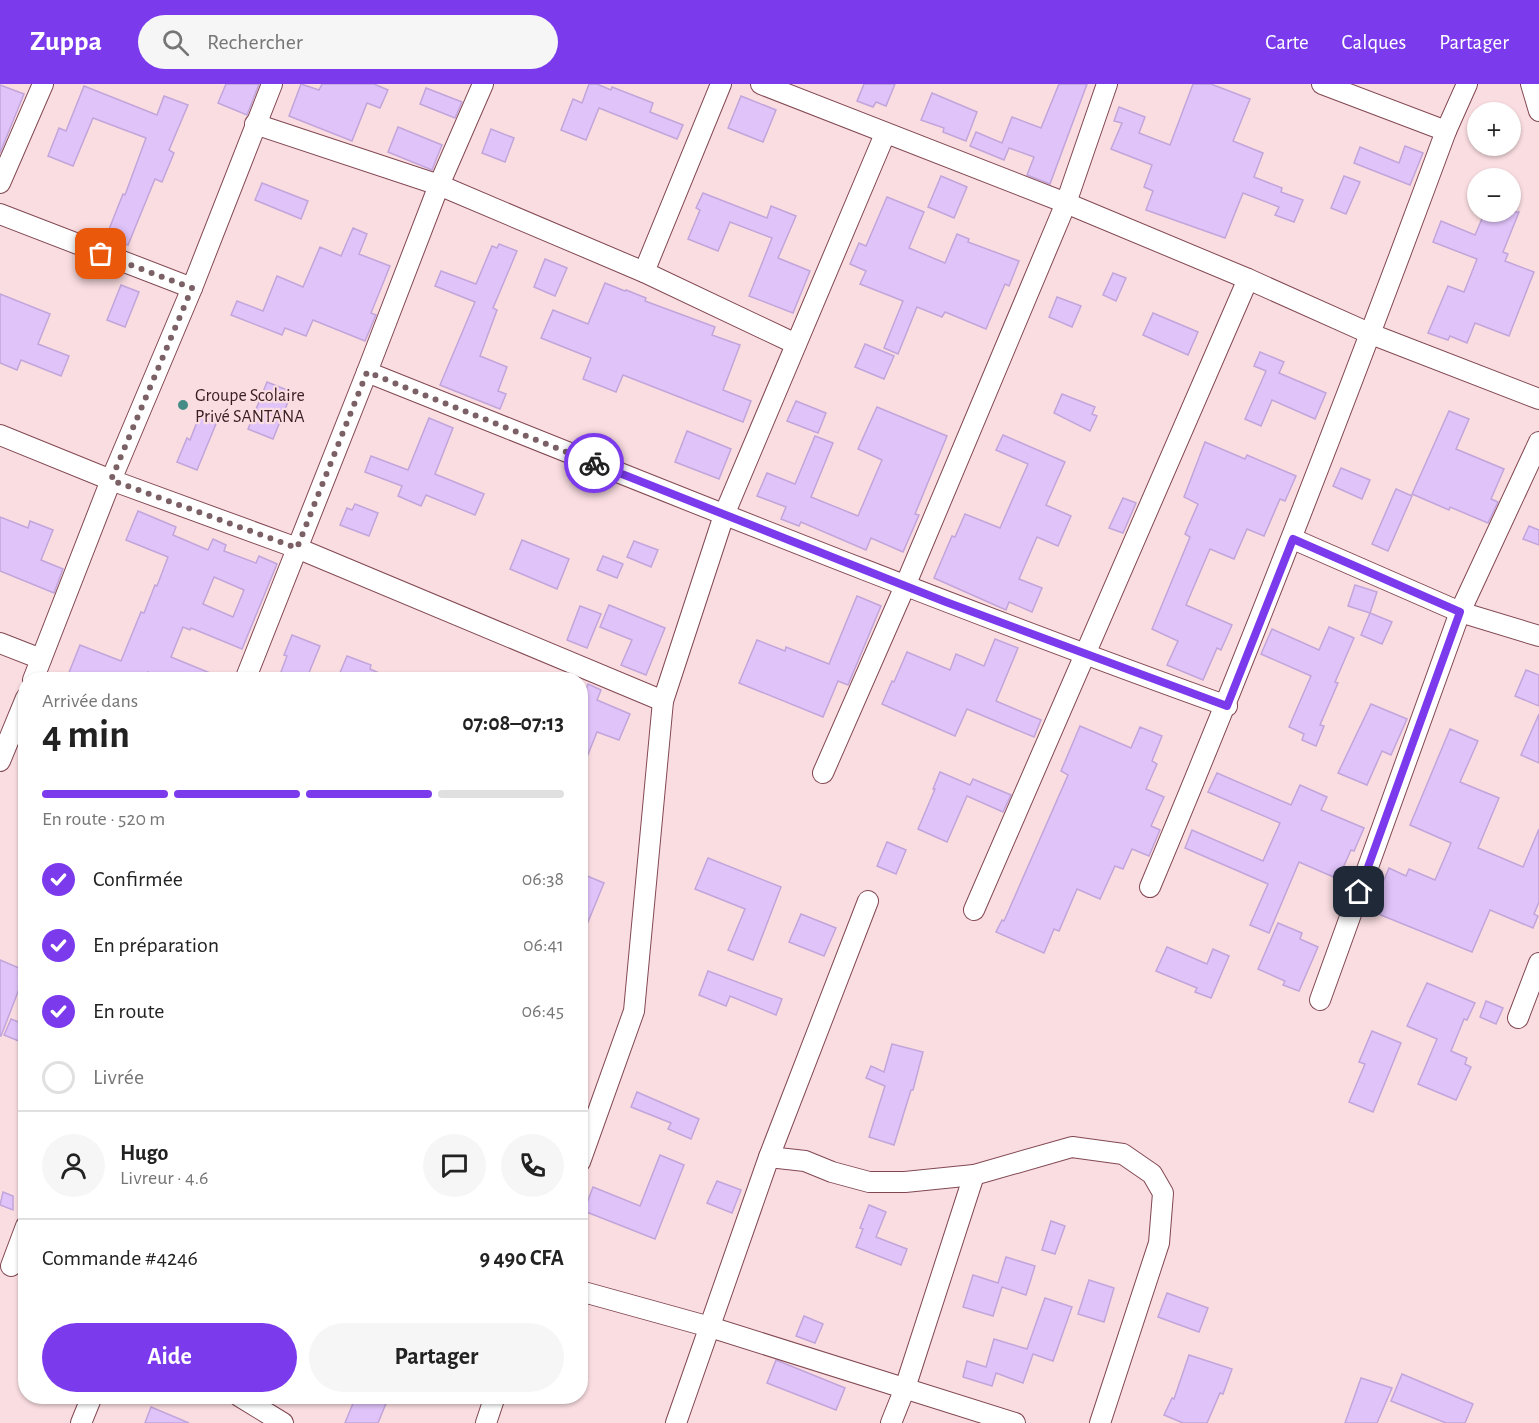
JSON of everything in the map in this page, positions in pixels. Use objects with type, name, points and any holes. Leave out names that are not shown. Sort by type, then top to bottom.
[{"type":"street","points":[[0,183],[43,84]]},
{"type":"street","points":[[36,672],[111,480],[192,288],[272,84]]},
{"type":"street","points":[[248,672],[439,185],[483,84]]},
{"type":"street","points":[[644,272],[721,84]]},
{"type":"street","points":[[761,84],[1066,203],[1248,279],[1371,334],[1539,399]]},
{"type":"street","points":[[822,773],[906,586],[1066,203],[1107,84]]},
{"type":"street","points":[[1322,84],[1446,131]]},
{"type":"street","points":[[1150,887],[1227,706],[1293,539],[1446,131],[1467,84]]},
{"type":"street","points":[[1531,84],[1539,111]]},
{"type":"street","points":[[255,124],[439,185],[644,272],[796,344]]},
{"type":"street","points":[[588,1140],[634,1011],[663,701],[724,515],[885,134]]},
{"type":"street","points":[[0,214],[192,288]]},
{"type":"street","points":[[974,910],[1248,279]]},
{"type":"street","points":[[367,372],[906,586],[1227,706]]},
{"type":"street","points":[[0,435],[111,480],[297,548],[663,701]]},
{"type":"street","points":[[1320,1000],[1460,612],[1539,442]]},
{"type":"street","points":[[1293,539],[1460,612],[1539,636]]},
{"type":"street","points":[[0,643],[41,659]]},
{"type":"street","points":[[0,760],[18,717]]},
{"type":"street","points":[[676,1423],[769,1157],[868,901]]},
{"type":"street","points":[[1518,1018],[1539,963]]},
{"type":"street","points":[[769,1157],[806,1161],[832,1172],[869,1182],[905,1182],[974,1175],[1072,1147],[1123,1154],[1152,1174],[1163,1193],[1159,1243],[1100,1423]]},
{"type":"street","points":[[891,1423],[905,1388],[974,1175]]},
{"type":"street","points":[[12,1267],[18,1249]]},
{"type":"street","points":[[588,1293],[710,1327],[1015,1423]]},
{"type":"street","points":[[81,1423],[89,1404]]},
{"type":"street","points":[[251,1404],[281,1423]]},
{"type":"street","points":[[486,1423],[492,1404]]},
{"type":"building","points":[[226,84],[259,84],[247,115],[218,103]]},
{"type":"building","points":[[301,84],[319,90],[322,84],[374,84],[388,90],[380,108],[367,103],[352,141],[289,116]]},
{"type":"building","points":[[589,84],[597,84],[611,90],[612,87],[653,103],[650,112],[683,125],[677,139],[599,108],[586,140],[561,130],[573,99],[582,103]]},
{"type":"building","points":[[864,84],[895,84],[886,106],[876,102],[873,107],[857,101]]},
{"type":"building","points":[[1059,84],[1087,84],[1050,184],[1027,175],[1034,157],[1009,148],[1004,160],[970,146],[976,132],[1002,143],[1012,117],[1041,128]]},
{"type":"building","points":[[1193,84],[1211,84],[1250,99],[1233,141],[1263,153],[1254,177],[1282,188],[1281,192],[1303,200],[1294,222],[1275,215],[1279,207],[1243,193],[1225,238],[1146,210],[1153,191],[1144,187],[1152,165],[1111,149],[1122,123],[1114,121],[1119,107],[1145,117],[1139,133],[1170,145]]},
{"type":"building","points":[[0,85],[24,94],[0,153]]},
{"type":"building","points":[[84,86],[157,115],[164,96],[188,105],[169,150],[174,153],[162,182],[155,179],[128,245],[106,237],[123,194],[125,195],[146,138],[93,118],[73,166],[48,156],[59,128],[66,131]]},
{"type":"building","points":[[426,88],[462,102],[455,118],[420,104]]},
{"type":"building","points":[[932,93],[977,112],[966,141],[943,132],[944,128],[921,120]]},
{"type":"building","points":[[741,96],[776,110],[763,142],[728,128]]},
{"type":"building","points":[[398,127],[442,145],[432,170],[388,152]]},
{"type":"building","points":[[491,129],[514,138],[505,162],[482,153]]},
{"type":"building","points":[[1405,146],[1423,153],[1410,185],[1354,163],[1360,147],[1399,163]]},
{"type":"building","points":[[941,176],[967,187],[954,218],[928,207]]},
{"type":"building","points":[[1344,176],[1360,182],[1346,214],[1331,208]]},
{"type":"building","points":[[262,183],[308,201],[301,219],[255,200]]},
{"type":"building","points":[[703,193],[767,218],[771,206],[796,216],[778,258],[810,271],[793,313],[749,296],[772,238],[730,222],[718,251],[688,239],[700,210],[696,208]]},
{"type":"building","points":[[887,197],[924,212],[909,248],[945,263],[957,234],[969,239],[968,242],[1019,261],[1009,286],[1005,284],[986,329],[945,312],[942,317],[917,307],[898,354],[884,348],[903,301],[860,284],[866,271],[850,264],[859,243],[866,246]]},
{"type":"building","points":[[1441,221],[1475,235],[1481,222],[1515,222],[1503,252],[1508,254],[1505,261],[1534,272],[1509,336],[1475,323],[1467,343],[1450,336],[1448,340],[1428,333],[1448,286],[1464,292],[1477,259],[1433,242]]},
{"type":"building","points":[[353,228],[367,234],[359,254],[390,266],[371,313],[376,315],[365,341],[313,320],[306,336],[285,328],[282,335],[231,315],[237,301],[263,311],[277,276],[303,287],[320,247],[341,256]]},
{"type":"building","points":[[499,244],[517,251],[493,308],[497,310],[480,356],[507,367],[498,391],[506,394],[500,409],[440,385],[475,302],[435,286],[441,271],[476,284],[492,246],[497,248]]},
{"type":"building","points":[[545,259],[567,268],[555,296],[534,287]]},
{"type":"building","points":[[1113,273],[1126,278],[1116,301],[1103,295]]},
{"type":"building","points":[[605,283],[646,298],[645,301],[715,327],[712,335],[740,345],[723,390],[751,401],[743,422],[623,375],[616,392],[583,379],[591,358],[541,338],[553,310],[588,324]]},
{"type":"building","points":[[121,285],[139,292],[125,327],[107,320]]},
{"type":"building","points":[[0,294],[50,314],[38,344],[69,356],[61,376],[21,360],[17,370],[0,363]]},
{"type":"building","points":[[1057,297],[1081,306],[1072,327],[1049,317]]},
{"type":"building","points":[[1153,313],[1198,332],[1188,355],[1143,335]]},
{"type":"building","points":[[865,344],[894,356],[884,379],[855,367]]},
{"type":"building","points":[[1260,352],[1284,362],[1279,373],[1326,393],[1315,419],[1272,400],[1261,426],[1245,419],[1266,371],[1254,366]]},
{"type":"building","points":[[267,382],[292,392],[273,439],[248,429]]},
{"type":"building","points":[[1062,394],[1095,407],[1092,414],[1097,416],[1090,431],[1054,413]]},
{"type":"building","points":[[796,401],[826,413],[818,433],[787,421]]},
{"type":"building","points":[[877,407],[947,436],[915,514],[919,515],[903,552],[871,538],[866,550],[801,522],[799,526],[781,519],[786,507],[757,496],[767,473],[795,484],[815,436],[833,443],[811,497],[858,516],[882,460],[858,449]]},
{"type":"building","points":[[1449,411],[1469,419],[1456,449],[1504,469],[1491,499],[1498,502],[1488,523],[1412,494]]},
{"type":"building","points":[[201,412],[218,419],[197,470],[177,462],[187,438],[190,440]]},
{"type":"building","points":[[429,418],[453,428],[435,474],[484,494],[475,515],[426,495],[421,506],[398,496],[402,486],[365,472],[371,456],[408,470]]},
{"type":"building","points":[[687,431],[731,449],[719,479],[675,462]]},
{"type":"building","points":[[1003,435],[1065,462],[1046,505],[1071,516],[1058,546],[1037,537],[1019,579],[1042,588],[1032,612],[1009,602],[1006,610],[934,578],[952,536],[955,537],[965,514],[1000,528],[1028,464],[996,450]]},
{"type":"building","points":[[1205,442],[1245,459],[1247,455],[1296,476],[1285,501],[1280,499],[1264,536],[1247,529],[1234,559],[1210,549],[1186,605],[1232,625],[1221,650],[1217,648],[1203,680],[1167,665],[1178,641],[1152,629],[1190,537],[1185,534],[1198,504],[1184,497]]},
{"type":"building","points":[[1341,468],[1370,480],[1362,499],[1333,486]]},
{"type":"building","points":[[1396,489],[1412,496],[1388,551],[1372,544]]},
{"type":"building","points":[[1123,498],[1136,503],[1123,533],[1109,528]]},
{"type":"building","points":[[355,504],[378,513],[369,536],[340,525],[347,508],[352,510]]},
{"type":"building","points":[[138,511],[176,527],[173,535],[208,550],[213,539],[226,545],[224,551],[256,563],[259,556],[277,564],[242,649],[191,628],[190,630],[183,627],[171,657],[208,672],[69,672],[80,645],[121,661],[141,612],[144,613],[168,557],[126,540]],"holes":[[[214,577],[244,590],[233,617],[203,604]]]},
{"type":"building","points":[[0,517],[28,528],[30,521],[53,530],[41,560],[63,569],[54,593],[0,571]]},
{"type":"building","points":[[1529,526],[1539,530],[1539,545],[1523,539]]},
{"type":"building","points":[[522,540],[569,559],[557,589],[510,569]]},
{"type":"building","points":[[634,541],[658,550],[651,567],[627,557]]},
{"type":"building","points":[[603,556],[623,564],[617,578],[597,570]]},
{"type":"building","points":[[1355,585],[1377,592],[1370,613],[1348,606]]},
{"type":"building","points":[[857,596],[881,606],[848,685],[838,681],[823,717],[739,683],[757,640],[785,651],[786,647],[829,664]]},
{"type":"building","points":[[609,605],[665,628],[646,675],[621,665],[632,640],[600,627]]},
{"type":"building","points":[[580,606],[601,614],[587,648],[567,640]]},
{"type":"building","points":[[1370,613],[1392,622],[1382,644],[1361,635]]},
{"type":"building","points":[[1329,627],[1354,638],[1335,682],[1338,683],[1320,725],[1324,726],[1316,746],[1302,740],[1304,734],[1289,727],[1311,676],[1261,654],[1272,629],[1319,650]]},
{"type":"building","points":[[292,635],[320,646],[309,672],[281,672],[287,656],[284,655]]},
{"type":"building","points":[[995,639],[1018,648],[996,701],[1041,720],[1034,737],[967,709],[955,736],[882,704],[907,652],[950,670],[956,654],[984,666]]},
{"type":"building","points":[[347,656],[371,665],[370,669],[377,672],[340,672]]},
{"type":"building","points":[[1526,670],[1539,675],[1539,706],[1515,696]]},
{"type":"building","points":[[588,684],[601,690],[597,700],[630,714],[619,740],[597,732],[588,754]]},
{"type":"building","points":[[1371,704],[1407,719],[1391,755],[1382,751],[1367,785],[1338,773]]},
{"type":"building","points":[[1539,714],[1539,763],[1521,755]]},
{"type":"building","points":[[1080,726],[1131,748],[1140,727],[1162,736],[1152,761],[1157,764],[1146,789],[1164,797],[1151,826],[1160,830],[1149,856],[1132,849],[1123,869],[1115,866],[1100,899],[1077,889],[1059,931],[1054,929],[1044,953],[996,932],[1002,920],[1004,921],[1068,775],[1061,771]]},
{"type":"building","points":[[1450,729],[1478,741],[1460,782],[1499,798],[1478,848],[1523,867],[1539,829],[1539,902],[1534,914],[1538,916],[1533,928],[1490,910],[1472,952],[1371,911],[1389,868],[1406,876],[1409,869],[1435,880],[1451,843],[1410,825]]},
{"type":"building","points":[[940,772],[970,785],[973,779],[1011,795],[1003,812],[967,796],[947,842],[918,829]]},
{"type":"building","points":[[1217,773],[1291,805],[1300,785],[1327,797],[1321,810],[1364,828],[1338,879],[1299,862],[1269,933],[1250,925],[1268,884],[1185,848],[1192,830],[1263,861],[1280,823],[1208,792]]},
{"type":"building","points":[[887,842],[906,850],[896,874],[877,866]]},
{"type":"building","points":[[708,858],[781,887],[753,960],[728,950],[745,909],[695,889]]},
{"type":"building","points":[[588,876],[604,883],[588,922]]},
{"type":"building","points":[[801,914],[836,928],[824,956],[789,942]]},
{"type":"building","points":[[1278,923],[1302,933],[1300,939],[1318,947],[1299,991],[1283,985],[1285,981],[1258,969]]},
{"type":"building","points":[[1167,947],[1207,964],[1213,949],[1229,956],[1211,998],[1195,992],[1197,988],[1156,971]]},
{"type":"building","points":[[0,960],[18,968],[18,992],[0,1036]]},
{"type":"building","points":[[708,971],[782,999],[776,1015],[730,996],[726,1006],[699,995]]},
{"type":"building","points":[[1427,983],[1475,1003],[1467,1020],[1464,1019],[1451,1051],[1467,1058],[1465,1064],[1471,1067],[1456,1100],[1418,1084],[1437,1039],[1407,1026]]},
{"type":"building","points":[[1486,1001],[1503,1008],[1496,1024],[1480,1017]]},
{"type":"building","points":[[11,1019],[18,1022],[18,1041],[4,1035]]},
{"type":"building","points":[[1372,1031],[1401,1043],[1373,1112],[1349,1102],[1365,1064],[1359,1062]]},
{"type":"building","points":[[892,1044],[923,1052],[894,1145],[869,1137],[885,1086],[866,1078],[871,1066],[884,1072]]},
{"type":"building","points":[[637,1092],[699,1119],[691,1139],[668,1129],[671,1123],[631,1107]]},
{"type":"building","points":[[660,1155],[684,1165],[655,1239],[588,1213],[588,1200],[593,1187],[640,1206]]},
{"type":"building","points":[[717,1181],[741,1190],[732,1213],[707,1203]]},
{"type":"building","points":[[3,1192],[13,1196],[13,1210],[0,1205]]},
{"type":"building","points":[[869,1205],[886,1212],[876,1237],[907,1249],[901,1265],[856,1247]]},
{"type":"building","points":[[1051,1221],[1065,1226],[1055,1254],[1042,1250]]},
{"type":"building","points":[[1006,1257],[1035,1266],[1026,1295],[1002,1287],[993,1316],[963,1307],[973,1275],[998,1283]]},
{"type":"building","points":[[1089,1280],[1114,1288],[1104,1322],[1078,1314]]},
{"type":"building","points":[[1167,1293],[1208,1308],[1199,1332],[1158,1317]]},
{"type":"building","points":[[1045,1298],[1072,1307],[1053,1361],[1033,1354],[1023,1383],[996,1373],[992,1386],[963,1377],[967,1361],[986,1367],[994,1339],[1027,1349]]},
{"type":"building","points":[[804,1316],[823,1324],[815,1343],[796,1336]]},
{"type":"building","points":[[1189,1355],[1232,1369],[1223,1394],[1220,1393],[1207,1423],[1183,1423],[1164,1415],[1172,1398],[1174,1399]]},
{"type":"building","points":[[776,1360],[845,1388],[836,1410],[767,1383]]},
{"type":"building","points":[[1402,1374],[1473,1404],[1465,1423],[1446,1423],[1391,1401]]},
{"type":"building","points":[[1361,1378],[1392,1388],[1377,1423],[1345,1423]]},
{"type":"building","points":[[353,1404],[386,1404],[378,1423],[345,1423]]},
{"type":"building","points":[[151,1407],[189,1423],[145,1423]]},
{"type":"way so far","points":[[101,254],[192,288],[111,480],[297,548],[367,372],[594,463]]},
{"type":"place","name":"Groupe Scolaire Privé SANTANA","points":[[183,405]]},
{"type":"route","points":[[594,463],[946,602],[1227,706],[1293,539],[1460,612],[1359,892]]}]
